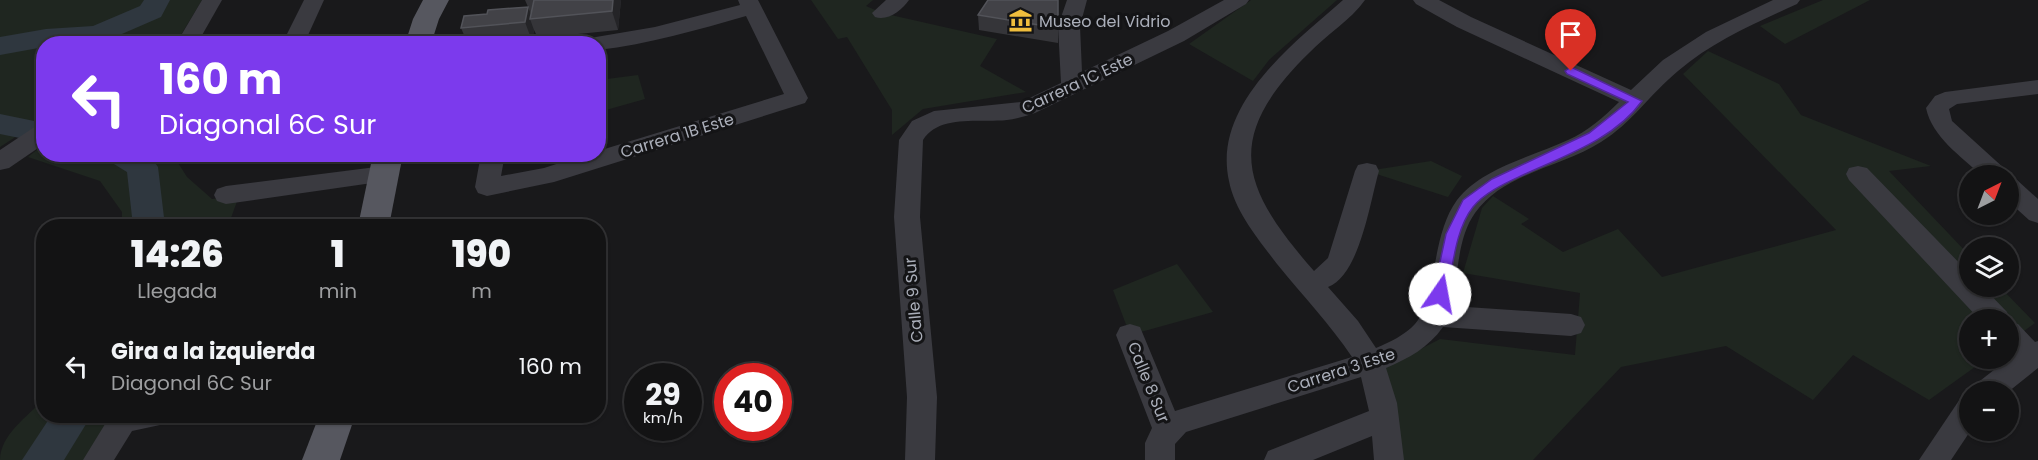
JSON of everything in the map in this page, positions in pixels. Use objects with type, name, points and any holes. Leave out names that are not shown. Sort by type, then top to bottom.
[{"type":"main road","points":[[421,36],[432,2]]},
{"type":"main road","points":[[432,2],[440,18],[434,36]]},
{"type":"main road","points":[[375,219],[387,162]]},
{"type":"main road","points":[[306,460],[316,423]]},
{"type":"main road","points":[[321,460],[335,423]]},
{"type":"street","points":[[191,36],[212,0]]},
{"type":"street","points":[[297,36],[314,0]]},
{"type":"street","points":[[882,13],[899,0]]},
{"type":"street","points":[[1072,85],[1069,27],[1077,0]]},
{"type":"street","name":"Carrera 1C Este","points":[[911,140],[920,126],[931,119],[953,115],[1019,111],[1176,36],[1239,0]]},
{"type":"street","points":[[1355,0],[1279,71],[1254,110],[1240,143],[1238,158],[1243,189],[1250,204],[1309,283],[1355,338],[1370,363],[1385,418],[1389,460]]},
{"type":"street","points":[[1423,0],[1464,22],[1636,101]]},
{"type":"street","points":[[1748,0],[1768,10]]},
{"type":"street","name":"Carrera 3 Este","points":[[1168,430],[1187,418],[1370,363],[1417,341],[1436,316],[1453,234],[1468,204],[1497,182],[1594,136],[1624,113],[1658,76],[1693,48],[1734,25],[1790,0]]},
{"type":"street","points":[[606,43],[674,31],[750,4]]},
{"type":"street","name":"Carrera 1B Este","points":[[606,157],[797,98],[750,4]]},
{"type":"street","points":[[1985,165],[1944,126],[1940,121],[1937,108],[1942,101],[1953,97],[2038,87]]},
{"type":"street","points":[[0,162],[34,139]]},
{"type":"street","name":"Calle 9 Sur","points":[[911,140],[906,217],[922,397],[920,460]]},
{"type":"street","points":[[226,195],[382,162]]},
{"type":"street","name":"Carrera 1B Este","points":[[492,162],[487,187],[545,176],[590,162]]},
{"type":"street","points":[[1309,283],[1326,277],[1340,262],[1366,171]]},
{"type":"street","points":[[1858,174],[1987,309]]},
{"type":"street","points":[[2019,196],[2038,214]]},
{"type":"street","points":[[1436,316],[1571,325]]},
{"type":"street","name":"Calle 8 Sur","points":[[1130,335],[1168,430]]},
{"type":"street","points":[[2000,381],[2035,353],[2019,341]]},
{"type":"street","points":[[1279,460],[1385,418]]},
{"type":"street","points":[[98,460],[131,423]]},
{"type":"street","points":[[1934,460],[1959,424]]},
{"type":"street","points":[[1160,460],[1159,446],[1168,430]]},
{"type":"shaded area","points":[[0,0],[202,0],[180,36],[36,36],[36,124],[0,147]]},
{"type":"shaded area","points":[[811,0],[873,0],[866,6],[882,13],[997,39],[980,66],[1026,92],[923,109],[892,135],[892,110],[847,37],[838,39]]},
{"type":"shaded area","points":[[1251,0],[1337,0],[1269,60],[1253,81],[1189,44]]},
{"type":"shaded area","points":[[1823,0],[1870,0],[1785,44],[1760,26]]},
{"type":"shaded area","points":[[1708,51],[1779,84],[1801,115],[1931,166],[1889,171],[1959,244],[1959,297],[2010,297],[2035,323],[2019,335],[2019,309],[1959,309],[1959,369],[1972,369],[1929,400],[1853,355],[1813,400],[1726,346],[1621,367],[1533,460],[1398,460],[1382,369],[1440,339],[1575,355],[1580,293],[1463,273],[1482,208],[1493,196],[1529,219],[1521,224],[1563,252],[1618,229],[1662,277],[1836,230],[1683,74]]},
{"type":"shaded area","points":[[638,75],[645,99],[606,110],[606,79]]},
{"type":"shaded area","points":[[36,151],[36,160],[28,157]]},
{"type":"shaded area","points":[[1431,161],[1462,176],[1448,197],[1367,171]]},
{"type":"shaded area","points":[[43,162],[177,162],[187,177],[212,199],[239,196],[231,219],[122,219],[122,212],[100,181]]},
{"type":"shaded area","points":[[1177,264],[1213,312],[1130,335],[1113,290]]},
{"type":"shaded area","points":[[36,407],[36,423],[126,423],[112,460],[0,460],[4,442]]},
{"type":"building","points":[[534,0],[613,0],[612,11],[530,19]]},
{"type":"building","points":[[988,0],[1058,0],[1058,28],[978,15]]},
{"type":"building","points":[[528,7],[525,22],[461,28],[464,16],[487,14],[488,10]]},
{"type":"waterway","points":[[72,36],[98,34],[151,11],[157,0]]},
{"type":"waterway","points":[[0,46],[36,40]]},
{"type":"waterway","points":[[0,124],[36,131]]},
{"type":"waterway","points":[[134,162],[142,167],[148,219]]},
{"type":"waterway","points":[[42,460],[67,423]]},
{"type":"place","name":"Museo del Vidrio","points":[[1021,21]]},
{"type":"route","points":[[1440,294],[1456,223],[1476,195],[1497,182],[1594,136],[1636,101],[1571,71]]}]
